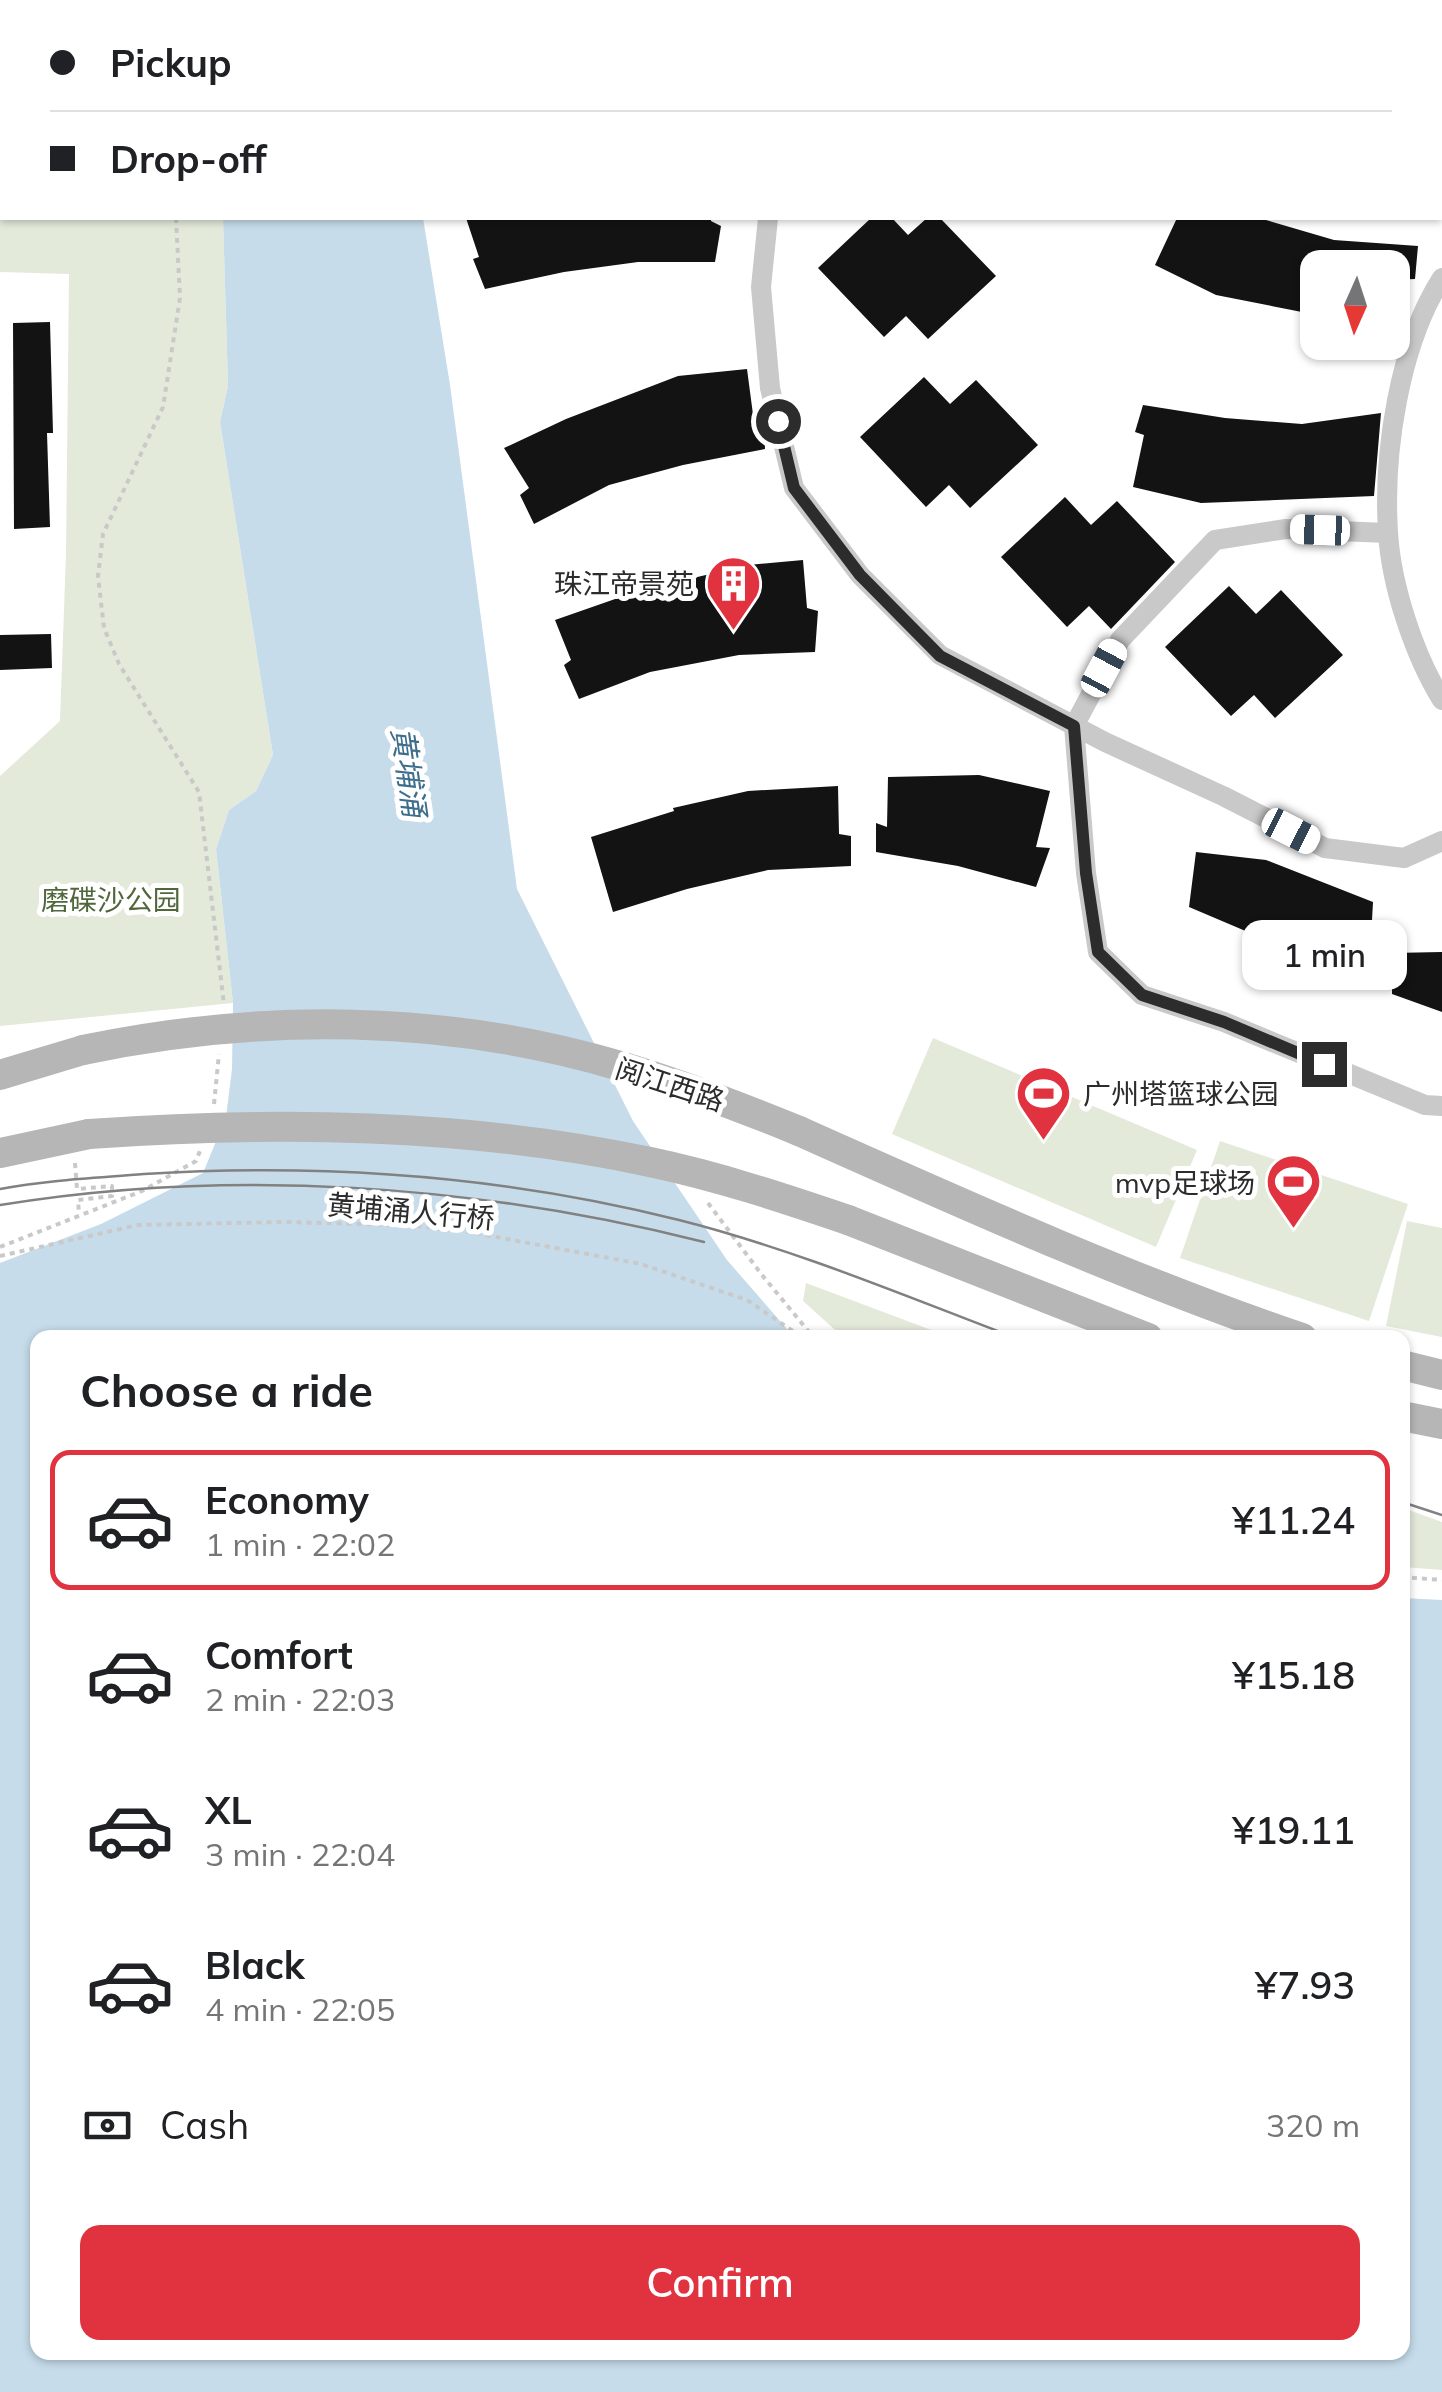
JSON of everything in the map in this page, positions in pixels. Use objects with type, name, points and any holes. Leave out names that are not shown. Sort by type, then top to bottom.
[{"type":"main road","name":"阅江西路","points":[[0,1074],[84,1050],[228,1026],[296,1022],[411,1027],[499,1039],[617,1065],[688,1088],[800,1131],[1217,1309],[1279,1330]]},
{"type":"main road","points":[[0,1153],[81,1146],[191,1127],[277,1126],[448,1132],[598,1152],[654,1162],[848,1220],[1128,1330]]},
{"type":"main road","points":[[1410,1367],[1442,1375]]},
{"type":"main road","points":[[1410,1418],[1442,1424]]},
{"type":"street","points":[[768,220],[761,288],[770,388],[794,488],[860,575],[940,656],[1324,848],[1404,858],[1442,841]]},
{"type":"street","points":[[1442,278],[1408,351],[1391,443],[1388,533],[1402,605],[1427,676],[1442,700]]},
{"type":"street","points":[[1388,533],[1286,529],[1215,540],[1120,640],[1074,726],[1086,873],[1098,952],[1142,995],[1224,1022],[1425,1104],[1442,1106]]},
{"type":"path","points":[[176,220],[180,298],[163,407],[102,534],[98,576],[104,628],[119,664],[199,792],[224,1008]]},
{"type":"path","points":[[214,1105],[220,1047]]},
{"type":"path","points":[[0,1248],[142,1192],[196,1160],[204,1142]]},
{"type":"path","points":[[79,1216],[78,1200],[112,1196],[112,1186],[77,1189],[81,1146]]},
{"type":"path","points":[[704,1198],[807,1330]]},
{"type":"path","name":"黄埔涌人行桥","points":[[0,1256],[138,1225],[406,1225],[464,1231],[641,1264],[747,1300],[791,1330]]},
{"type":"path","points":[[1410,1578],[1442,1580]]},
{"type":"green space","name":"磨碟沙公园","points":[[0,220],[223,220],[228,386],[220,422],[273,755],[256,791],[229,810],[216,849],[233,1003],[0,1026],[0,776],[60,721],[69,274],[0,272]]},
{"type":"green space","name":"广州塔篮球公园","points":[[933,1038],[1197,1150],[1156,1247],[892,1134]]},
{"type":"green space","name":"mvp足球场","points":[[1220,1141],[1408,1204],[1369,1321],[1180,1258]]},
{"type":"green space","points":[[1407,1221],[1442,1228],[1442,1337],[1386,1326]]},
{"type":"green space","points":[[806,1283],[931,1330],[835,1330],[803,1301]]},
{"type":"green space","points":[[1410,1511],[1442,1522],[1442,1570],[1410,1568]]},
{"type":"water","name":"黄埔涌","points":[[223,220],[423,220],[450,385],[517,889],[633,1121],[727,1260],[788,1330],[30,1330],[30,2360],[1410,2360],[1410,1598],[1442,1600],[1442,2392],[0,2392],[0,1263],[101,1224],[203,1173],[226,1117],[232,1069],[233,1003],[216,849],[229,810],[256,791],[273,755],[220,422],[228,386]]},
{"type":"building","points":[[467,220],[711,220],[721,226],[715,262],[638,262],[564,272],[485,289],[473,259],[479,257]]},
{"type":"building","points":[[869,220],[894,220],[908,235],[925,220],[942,220],[996,276],[928,339],[906,316],[884,337],[818,268]]},
{"type":"building","points":[[1176,220],[1266,220],[1334,240],[1418,246],[1415,279],[1410,279],[1410,250],[1300,250],[1300,312],[1216,295],[1155,265]]},
{"type":"building","points":[[50,322],[50,527],[14,529],[13,323]]},
{"type":"building","name":"珠江帝景苑","points":[[747,369],[754,422],[764,421],[765,449],[609,485],[534,524],[520,495],[529,488],[504,448],[566,419],[678,376]]},
{"type":"building","points":[[924,377],[950,404],[976,380],[1038,445],[970,508],[949,485],[926,507],[860,437]]},
{"type":"building","points":[[1143,405],[1225,418],[1302,424],[1381,413],[1374,496],[1201,503],[1133,487],[1144,435],[1135,432]]},
{"type":"building","points":[[1065,497],[1091,525],[1117,501],[1175,562],[1111,629],[1089,606],[1067,627],[1001,557]]},
{"type":"building","name":"珠江帝景苑","points":[[803,560],[807,608],[818,611],[815,652],[739,655],[650,672],[579,699],[564,665],[571,660],[555,620],[638,591],[727,567]]},
{"type":"building","points":[[1229,586],[1256,614],[1281,590],[1343,655],[1275,718],[1254,695],[1231,716],[1165,647]]},
{"type":"building","points":[[51,634],[52,668],[0,670],[0,635]]},
{"type":"building","points":[[979,775],[1050,791],[1036,847],[1050,848],[1036,887],[958,866],[876,852],[876,823],[887,827],[888,777]]},
{"type":"building","points":[[838,786],[839,834],[851,836],[851,866],[768,870],[613,912],[591,837],[674,811],[673,808],[748,791]]},
{"type":"building","points":[[1196,852],[1266,860],[1373,902],[1370,956],[1297,953],[1189,907]]},
{"type":"building","points":[[1442,952],[1442,1012],[1392,994],[1392,953]]},
{"type":"tram line","points":[[0,1189],[144,1174],[279,1170],[480,1183],[679,1220],[849,1274],[995,1330]]},
{"type":"tram line","points":[[0,1205],[176,1187],[354,1188],[531,1207],[704,1242]]},
{"type":"tram line","points":[[1410,1505],[1442,1515]]},
{"type":"place","name":"珠江帝景苑","points":[[733,632]]},
{"type":"place","name":"广州塔篮球公园","points":[[1044,1142]]},
{"type":"place","name":"mvp足球场","points":[[1294,1231]]},
{"type":"route","points":[[778,421],[794,488],[860,575],[940,656],[1074,726],[1086,873],[1098,952],[1142,995],[1224,1022],[1324,1064]]}]
